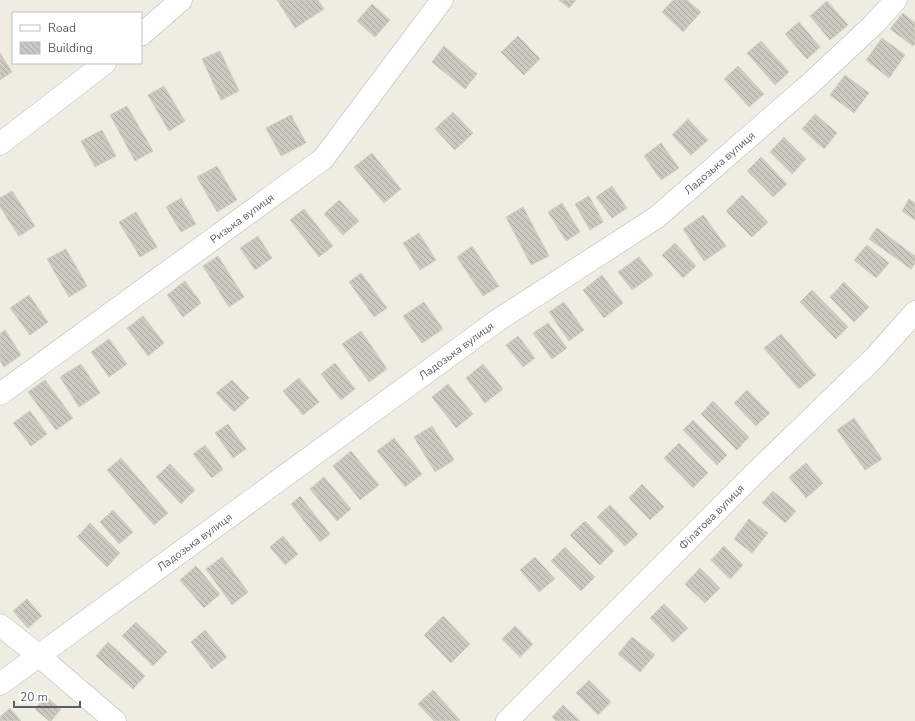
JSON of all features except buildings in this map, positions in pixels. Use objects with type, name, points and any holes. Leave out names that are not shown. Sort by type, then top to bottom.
[{"type":"street","points":[[142,34],[182,0]]},
{"type":"street","name":"Ладозька вулиця","points":[[0,684],[498,320],[657,218],[811,83],[873,25],[896,0]]},
{"type":"street","name":"Ризька вулиця","points":[[0,394],[323,158],[433,4]]},
{"type":"street","points":[[0,144],[103,64]]},
{"type":"street","name":"Філатова вулиця","points":[[506,721],[757,471],[874,357],[915,312]]},
{"type":"street","points":[[0,625],[38,655],[115,721]]}]
